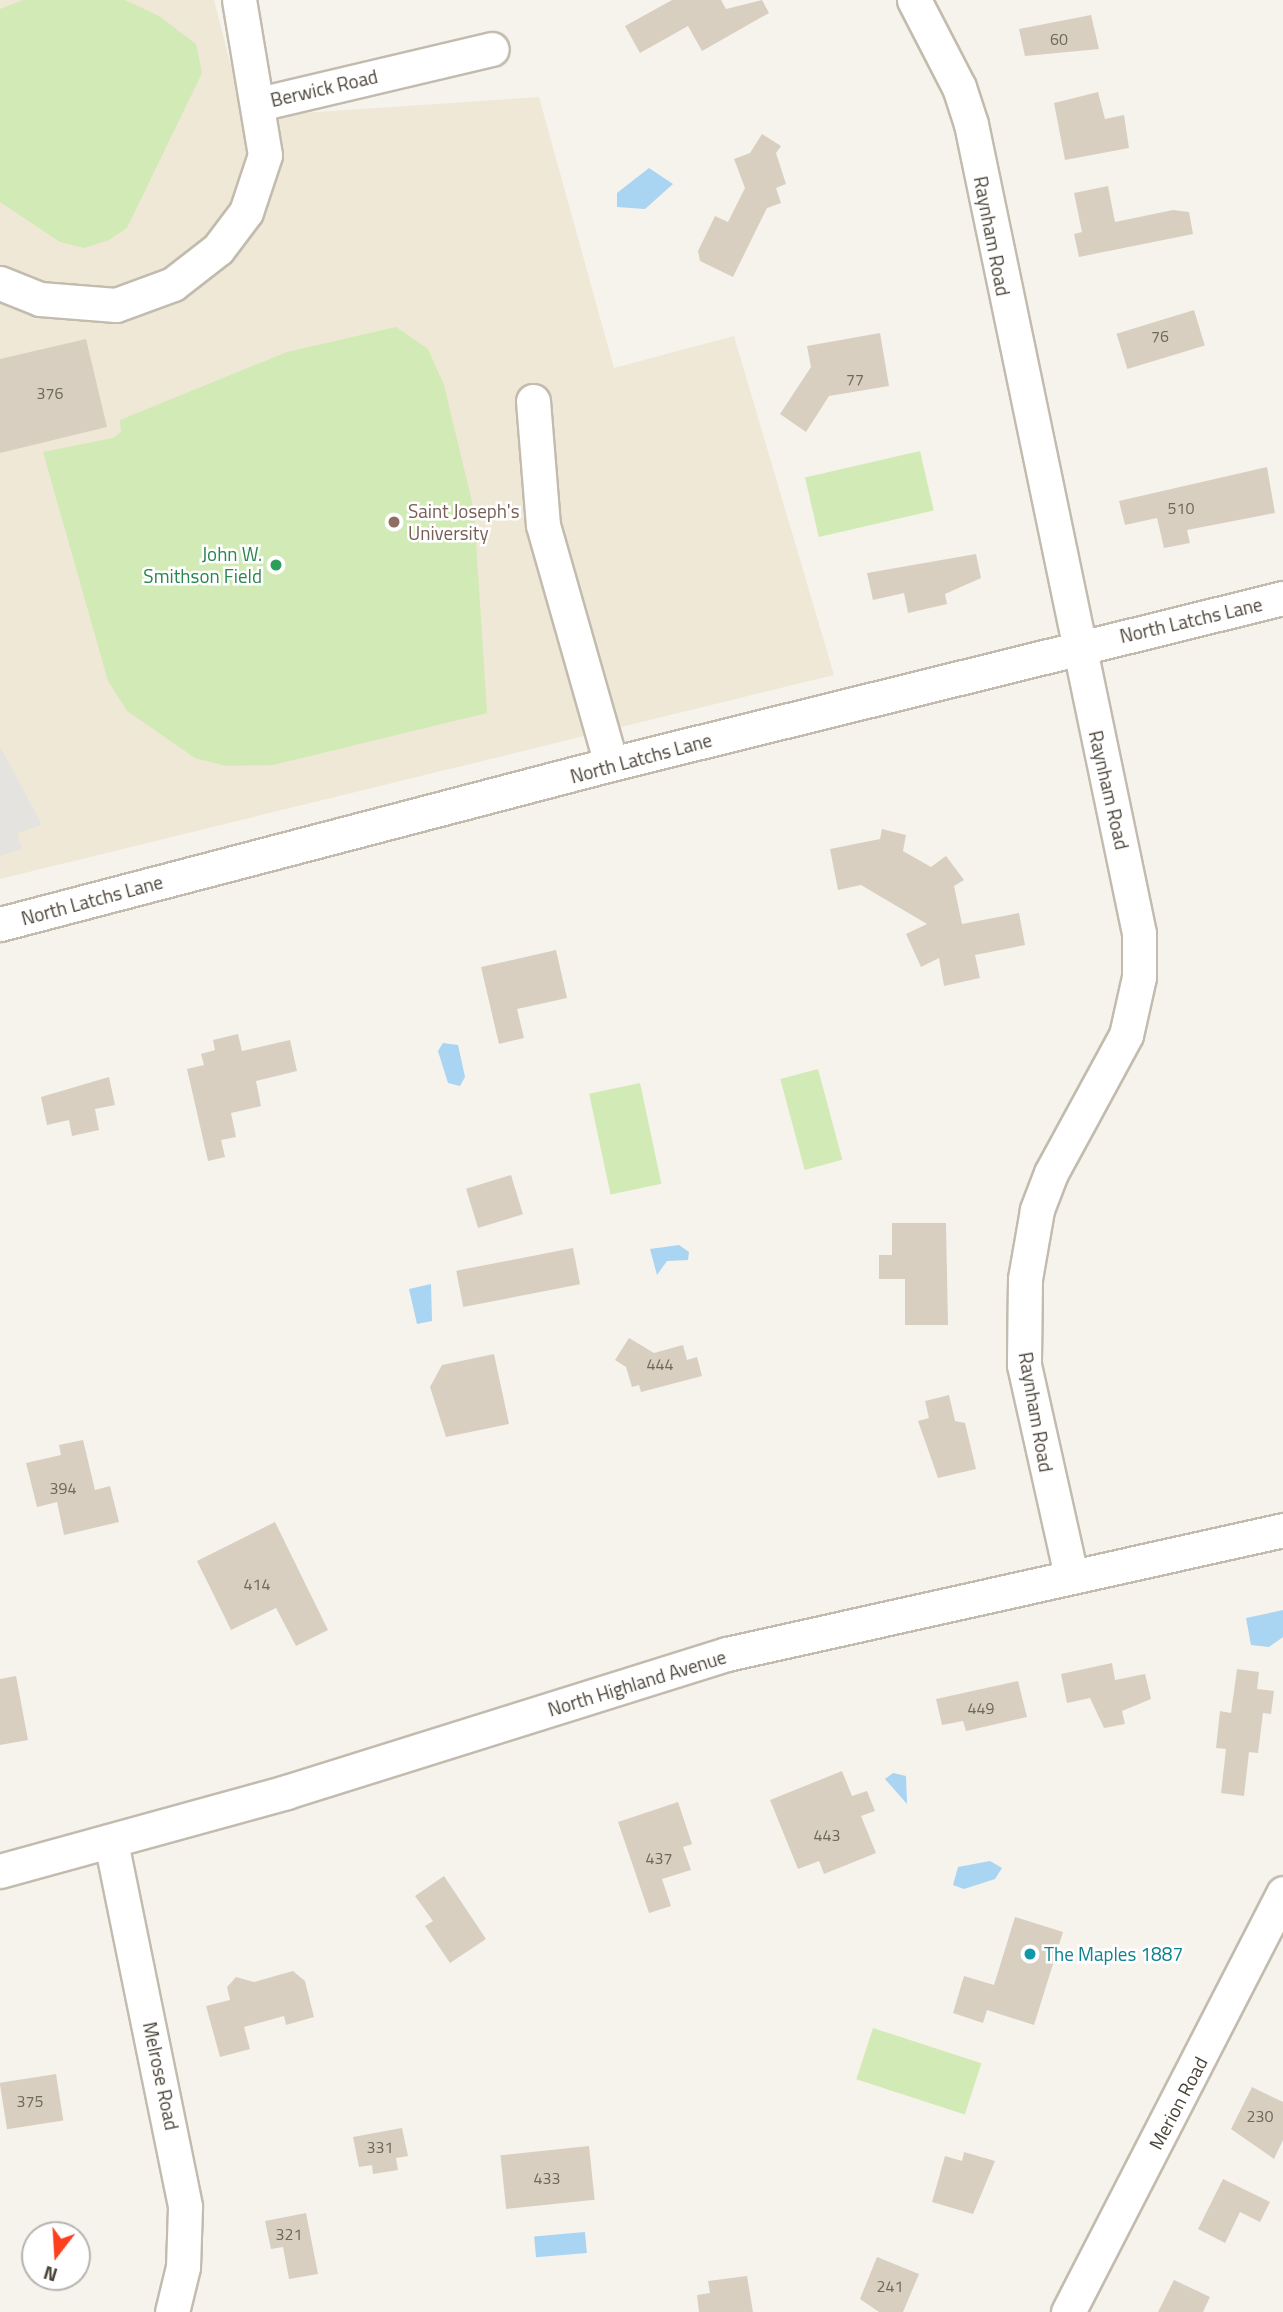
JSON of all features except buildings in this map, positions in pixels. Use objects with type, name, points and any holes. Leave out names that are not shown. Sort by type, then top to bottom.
[{"type":"street","name":"Berwick Road","points":[[239,0],[259,104],[492,49]]},
{"type":"street","name":"Raynham Road","points":[[914,0],[959,87],[971,124],[1076,647],[1133,896],[1139,976],[1126,1035],[1051,1173],[1025,1279],[1024,1365],[1072,1575]]},
{"type":"street","points":[[0,283],[67,304],[116,305],[155,294],[195,269],[235,229],[256,193],[265,155],[259,104]]},
{"type":"street","points":[[533,401],[542,524],[611,764]]},
{"type":"street","name":"North Latchs Lane","points":[[0,924],[611,764],[1283,598]]},
{"type":"street","name":"North Highland Avenue","points":[[0,1871],[111,1842],[727,1654],[1283,1530]]},
{"type":"street","name":"Melrose Road","points":[[111,1842],[185,2207],[183,2267],[172,2312]]},
{"type":"street","name":"Merion Road","points":[[1068,2312],[1283,1893]]},
{"type":"shaded area","name":"Saint Joseph's University","points":[[0,0],[214,0],[244,117],[539,97],[614,368],[734,336],[834,675],[0,879]]},
{"type":"shaded area","points":[[0,746],[42,825],[17,833],[22,849],[0,856]]},
{"type":"green space","points":[[23,0],[125,0],[159,16],[196,44],[202,73],[127,228],[109,240],[84,248],[60,242],[0,202],[0,9]]},
{"type":"green space","name":"John W. Smithson Field","points":[[396,327],[428,349],[444,385],[474,510],[487,713],[273,765],[226,766],[195,758],[127,711],[108,681],[43,452],[113,438],[121,432],[120,420],[287,352]]},
{"type":"green space","points":[[920,451],[934,510],[819,537],[805,478]]},
{"type":"green space","points":[[818,1069],[842,1160],[805,1170],[780,1079]]},
{"type":"green space","points":[[640,1083],[661,1184],[611,1195],[589,1094]]},
{"type":"green space","points":[[873,2028],[981,2063],[965,2115],[856,2079]]},
{"type":"water","points":[[649,168],[673,184],[645,209],[617,207],[617,193]]},
{"type":"water","points":[[443,1043],[458,1045],[465,1077],[460,1086],[448,1083],[438,1051]]},
{"type":"water","points":[[679,1245],[689,1252],[688,1260],[667,1261],[657,1275],[650,1249]]},
{"type":"water","points":[[431,1284],[432,1321],[417,1324],[409,1289]]},
{"type":"water","points":[[1283,1610],[1283,1637],[1269,1647],[1251,1645],[1246,1618]]},
{"type":"water","points":[[893,1773],[906,1776],[907,1804],[885,1779]]},
{"type":"water","points":[[990,1861],[1002,1868],[995,1879],[964,1889],[953,1885],[958,1867]]},
{"type":"water","points":[[585,2232],[587,2253],[536,2257],[534,2236]]},
{"type":"place","name":"Saint Joseph's University","points":[[394,522]]},
{"type":"place","name":"John W. Smithson Field","points":[[276,565]]},
{"type":"place","name":"The Maples 1887","points":[[1030,1954]]}]
